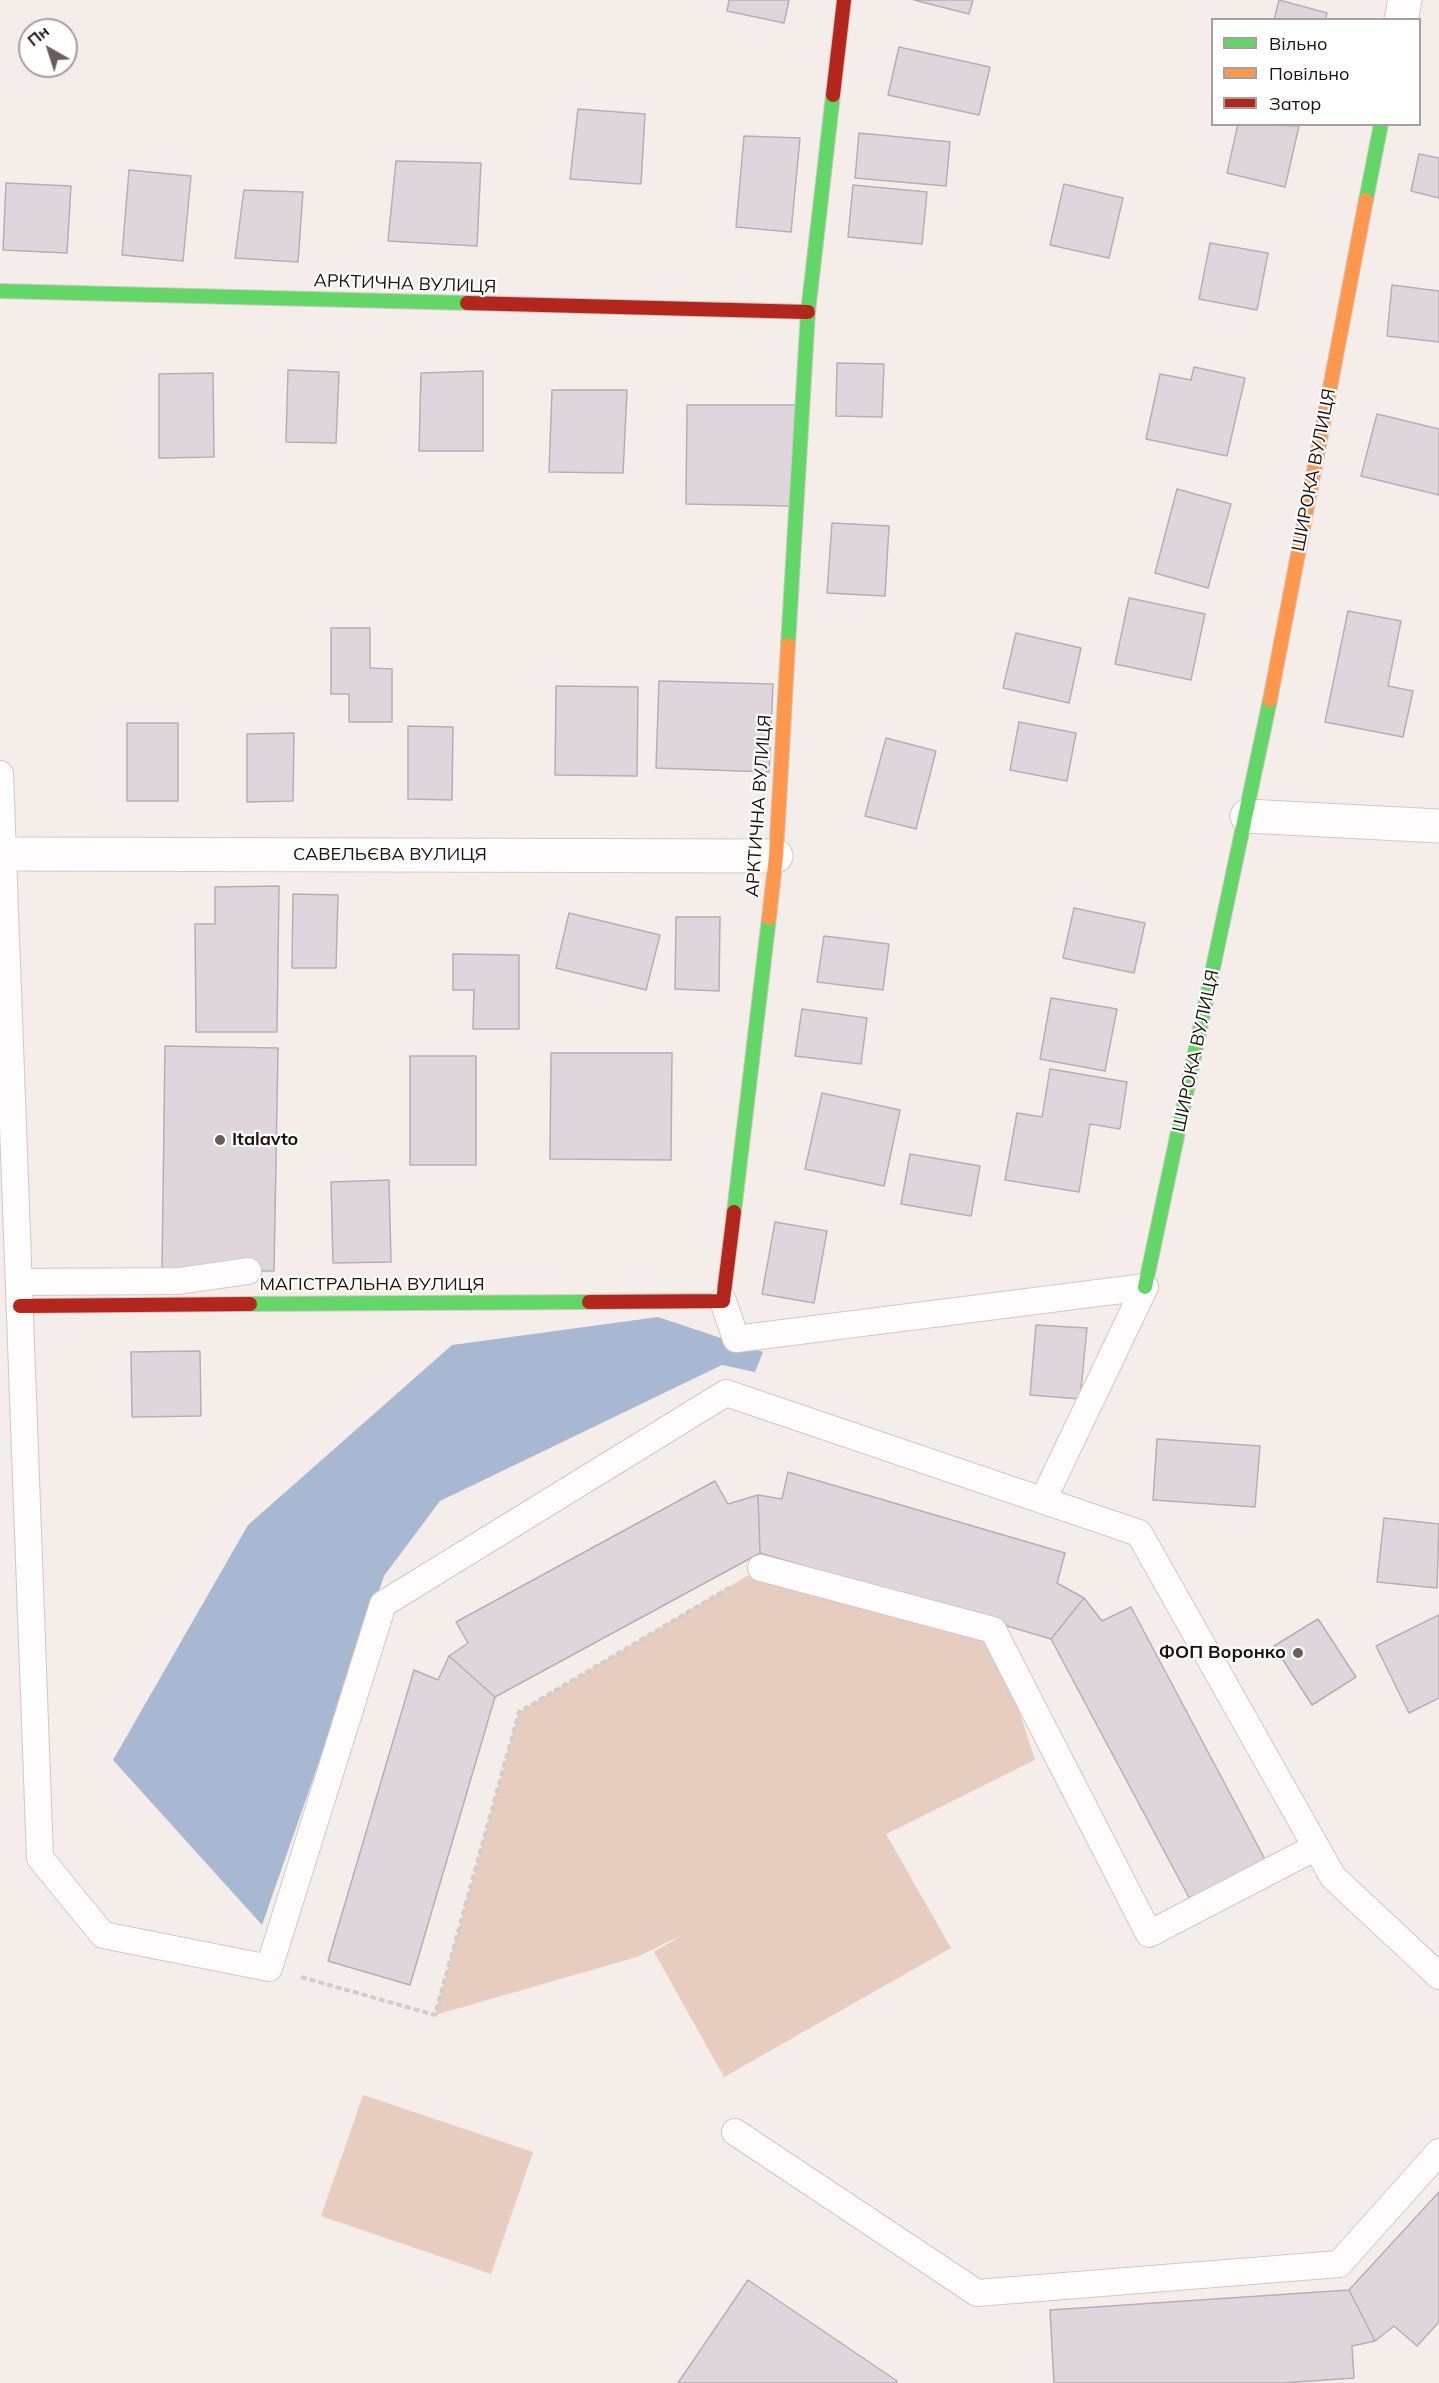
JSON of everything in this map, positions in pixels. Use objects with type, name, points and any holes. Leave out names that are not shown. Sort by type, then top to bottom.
[{"type":"street","name":"АРКТИЧНА ВУЛИЦЯ","points":[[723,1301],[776,856],[808,312],[844,0]]},
{"type":"street","points":[[1401,18],[1405,0]]},
{"type":"street","name":"ШИРОКА ВУЛИЦЯ","points":[[1145,1287],[1247,816],[1381,126]]},
{"type":"street","name":"АРКТИЧНА ВУЛИЦЯ","points":[[0,291],[808,312]]},
{"type":"street","points":[[1247,816],[1439,826]]},
{"type":"street","name":"САВЕЛЬЄВА ВУЛИЦЯ","points":[[5,854],[776,856]]},
{"type":"street","name":"МАГІСТРАЛЬНА ВУЛИЦЯ","points":[[20,1294],[723,1301]]},
{"type":"lane","points":[[0,774],[5,854],[40,1858],[103,1935],[269,1968],[383,1604],[726,1392],[1139,1533],[1333,1877],[1439,1976]]},
{"type":"lane","points":[[20,1294],[179,1281],[248,1271]]},
{"type":"lane","points":[[723,1301],[736,1339],[1145,1287]]},
{"type":"lane","points":[[1043,1500],[1145,1287]]},
{"type":"lane","points":[[761,1568],[993,1630],[1149,1934],[1316,1847]]},
{"type":"lane","points":[[735,2132],[977,2293],[1339,2264],[1439,2152]]},
{"type":"path","points":[[269,1968],[435,2015],[519,1712],[739,1582]]},
{"type":"shaded area","points":[[761,1568],[993,1630],[1035,1760],[886,1834],[951,1948],[724,2077],[654,1952],[684,1934],[637,1957],[435,2015],[519,1712]]},
{"type":"shaded area","points":[[363,2095],[533,2152],[491,2274],[321,2216]]},
{"type":"water","points":[[658,1317],[763,1352],[755,1372],[722,1365],[440,1501],[384,1576],[262,1925],[113,1760],[248,1525],[452,1345]]},
{"type":"building","points":[[729,0],[789,0],[784,23],[727,11]]},
{"type":"building","points":[[914,0],[973,0],[969,14]]},
{"type":"building","points":[[1279,0],[1327,13],[1326,18],[1274,18]]},
{"type":"building","points":[[899,47],[990,67],[979,115],[888,95]]},
{"type":"building","points":[[578,109],[645,114],[641,184],[570,179]]},
{"type":"building","points":[[1238,126],[1299,126],[1285,187],[1227,173]]},
{"type":"building","points":[[859,133],[950,142],[946,186],[855,178]]},
{"type":"building","points":[[744,136],[800,138],[791,232],[736,227]]},
{"type":"building","points":[[1419,154],[1439,158],[1439,198],[1411,191]]},
{"type":"building","points":[[396,161],[481,163],[477,246],[388,241]]},
{"type":"building","points":[[129,170],[191,176],[183,261],[122,255]]},
{"type":"building","points":[[6,183],[71,186],[67,253],[3,250]]},
{"type":"building","points":[[1064,184],[1123,198],[1109,258],[1050,245]]},
{"type":"building","points":[[853,185],[927,192],[922,244],[848,237]]},
{"type":"building","points":[[244,190],[303,192],[298,262],[235,258]]},
{"type":"building","points":[[1210,243],[1268,253],[1257,310],[1199,299]]},
{"type":"building","points":[[1392,285],[1439,291],[1439,342],[1387,336]]},
{"type":"building","points":[[837,363],[884,364],[882,417],[836,416]]},
{"type":"building","points":[[1194,367],[1245,378],[1227,456],[1146,439],[1160,374],[1191,380]]},
{"type":"building","points":[[288,370],[339,372],[336,443],[286,442]]},
{"type":"building","points":[[483,371],[483,451],[419,451],[421,373]]},
{"type":"building","points":[[213,373],[214,457],[159,458],[159,374]]},
{"type":"building","points":[[552,390],[627,390],[623,473],[549,472]]},
{"type":"building","points":[[687,405],[796,405],[792,506],[686,504]]},
{"type":"building","points":[[1377,414],[1439,429],[1439,495],[1361,476]]},
{"type":"building","points":[[1177,489],[1231,504],[1208,588],[1155,573]]},
{"type":"building","points":[[832,523],[889,526],[885,596],[827,593]]},
{"type":"building","points":[[1129,598],[1205,614],[1191,680],[1115,664]]},
{"type":"building","points":[[1348,611],[1401,621],[1388,686],[1413,691],[1403,737],[1325,722]]},
{"type":"building","points":[[331,628],[370,628],[370,668],[392,669],[392,722],[349,722],[349,694],[331,694]]},
{"type":"building","points":[[1016,633],[1081,648],[1069,703],[1003,688]]},
{"type":"building","points":[[659,681],[773,684],[769,772],[656,768]]},
{"type":"building","points":[[556,686],[638,687],[637,776],[555,775]]},
{"type":"building","points":[[1019,722],[1076,733],[1067,781],[1010,770]]},
{"type":"building","points":[[127,723],[178,723],[178,801],[127,801]]},
{"type":"building","points":[[408,726],[453,727],[452,800],[408,799]]},
{"type":"building","points":[[294,733],[293,801],[247,802],[247,734]]},
{"type":"building","points":[[886,738],[936,751],[916,829],[865,816]]},
{"type":"building","points":[[279,886],[277,1032],[196,1032],[195,924],[215,924],[215,887]]},
{"type":"building","points":[[293,894],[338,895],[336,968],[292,968]]},
{"type":"building","points":[[1074,908],[1145,923],[1134,973],[1063,958]]},
{"type":"building","points":[[569,913],[660,935],[646,990],[556,968]]},
{"type":"building","points":[[676,917],[720,917],[719,991],[675,989]]},
{"type":"building","points":[[824,936],[889,944],[883,990],[817,982]]},
{"type":"building","points":[[453,954],[519,955],[519,1029],[473,1029],[474,990],[453,990]]},
{"type":"building","points":[[1051,998],[1117,1009],[1105,1071],[1040,1059]]},
{"type":"building","points":[[802,1009],[867,1018],[861,1064],[795,1056]]},
{"type":"building","name":"Italavto","points":[[165,1046],[278,1048],[274,1271],[162,1270]]},
{"type":"building","points":[[551,1053],[672,1053],[671,1160],[550,1159]]},
{"type":"building","points":[[410,1056],[476,1056],[476,1165],[410,1165]]},
{"type":"building","points":[[1050,1069],[1127,1082],[1120,1129],[1090,1124],[1079,1192],[1005,1180],[1017,1113],[1042,1117]]},
{"type":"building","points":[[822,1093],[900,1110],[884,1186],[805,1169]]},
{"type":"building","points":[[910,1154],[980,1166],[971,1216],[901,1204]]},
{"type":"building","points":[[389,1180],[391,1262],[333,1263],[331,1182]]},
{"type":"building","points":[[775,1222],[827,1231],[814,1303],[762,1294]]},
{"type":"building","points":[[1036,1325],[1087,1328],[1080,1399],[1030,1395]]},
{"type":"building","points":[[200,1351],[201,1416],[132,1417],[131,1352]]},
{"type":"building","points":[[1157,1439],[1260,1446],[1255,1507],[1153,1500]]},
{"type":"building","points":[[788,1472],[1065,1553],[1057,1583],[1084,1598],[1051,1639],[760,1553],[758,1495],[782,1499]]},
{"type":"building","points":[[715,1481],[728,1504],[758,1495],[760,1553],[495,1697],[449,1656],[468,1643],[456,1622]]},
{"type":"building","points":[[1384,1518],[1439,1524],[1437,1588],[1377,1582]]},
{"type":"building","points":[[1084,1598],[1102,1621],[1131,1607],[1268,1865],[1193,1905],[1051,1639]]},
{"type":"building","points":[[1439,1615],[1439,1698],[1409,1713],[1376,1646]]},
{"type":"building","points":[[1318,1619],[1356,1677],[1312,1705],[1274,1646]]},
{"type":"building","points":[[449,1656],[495,1697],[410,1985],[328,1961],[414,1670],[438,1680]]},
{"type":"building","points":[[1439,2192],[1439,2322],[1417,2346],[1394,2326],[1375,2341],[1349,2290]]},
{"type":"building","points":[[748,2280],[897,2381],[896,2383],[678,2383]]},
{"type":"building","points":[[1349,2290],[1375,2341],[1352,2346],[1354,2378],[1282,2383],[1054,2383],[1050,2310]]},
{"type":"traffic: fast","points":[[788,645],[808,312],[833,95]]},
{"type":"traffic: fast","points":[[1366,200],[1381,126]]},
{"type":"traffic: fast","points":[[0,291],[467,303]]},
{"type":"traffic: fast","points":[[1145,1287],[1270,700]]},
{"type":"traffic: fast","points":[[734,1212],[769,918]]},
{"type":"traffic: fast","points":[[250,1304],[589,1302]]},
{"type":"traffic: slow","points":[[1270,700],[1366,200]]},
{"type":"traffic: slow","points":[[769,918],[776,856],[788,645]]},
{"type":"traffic: jam","points":[[833,95],[844,0]]},
{"type":"traffic: jam","points":[[467,303],[808,312]]},
{"type":"traffic: jam","points":[[589,1302],[723,1301],[734,1212]]},
{"type":"traffic: jam","points":[[20,1306],[250,1304]]},
{"type":"place","name":"Italavto","points":[[220,1140]]},
{"type":"place","name":"ФОП Воронко","points":[[1298,1653]]}]
